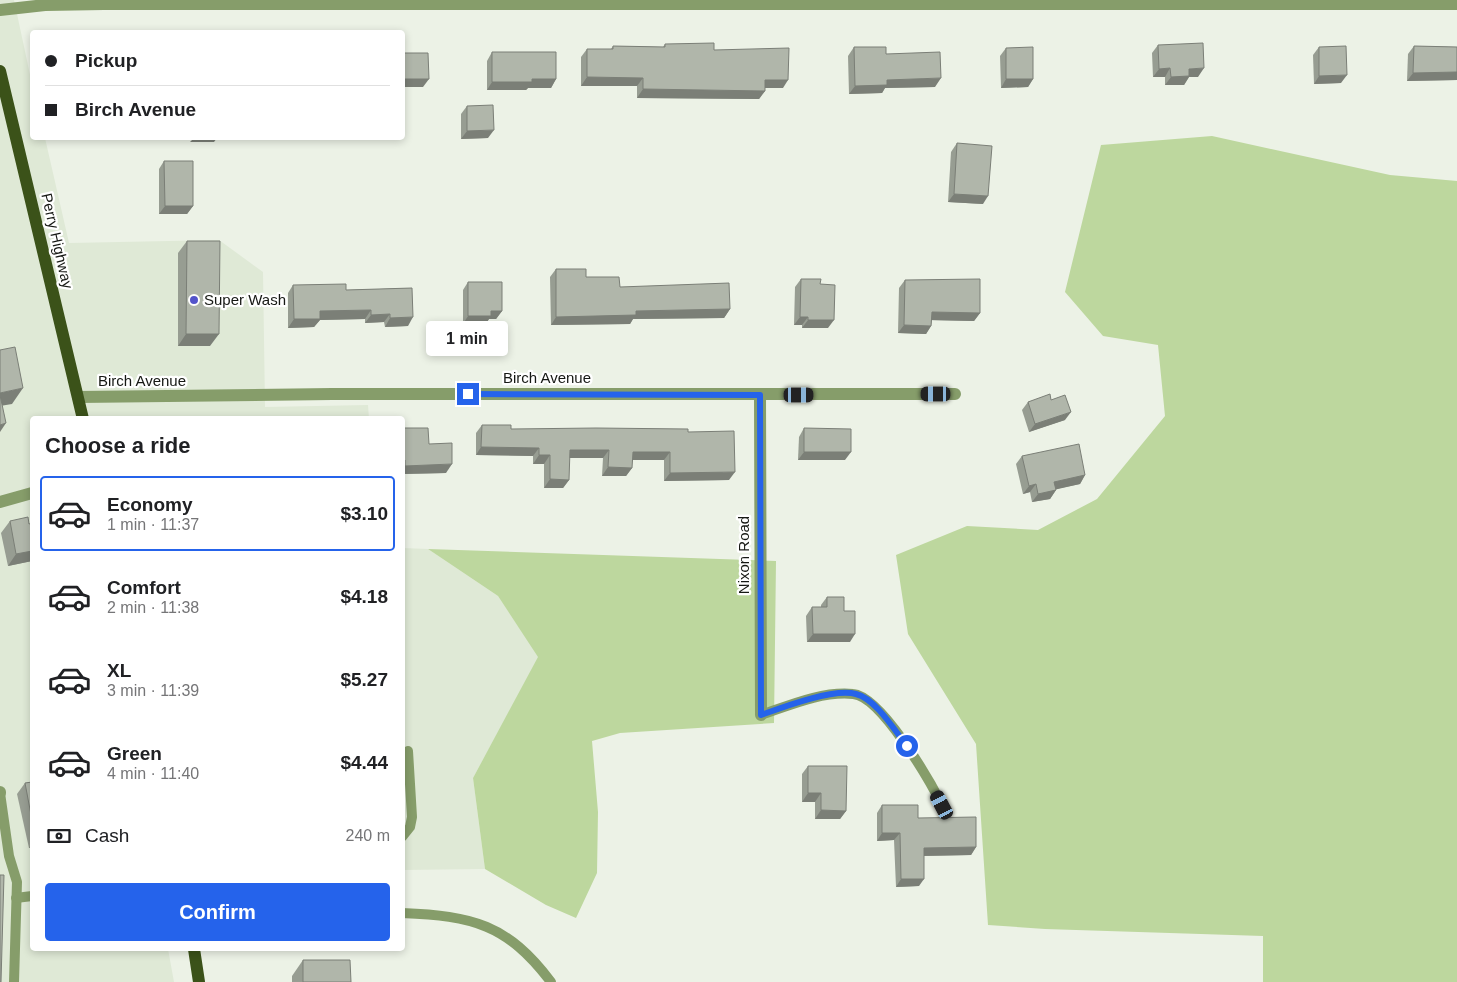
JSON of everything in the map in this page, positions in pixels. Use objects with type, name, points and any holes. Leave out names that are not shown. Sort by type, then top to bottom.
[{"type":"main road","name":"Perry Highway","points":[[0,72],[82,416]]},
{"type":"main road","points":[[194,951],[199,982]]},
{"type":"street","points":[[0,10],[45,5],[104,4],[1457,4]]},
{"type":"street","name":"Birch Avenue","points":[[78,397],[332,394],[955,394]]},
{"type":"street","name":"Nixon Road","points":[[760,395],[761,715]]},
{"type":"street","points":[[0,502],[30,494]]},
{"type":"lane","points":[[761,715],[828,695],[856,694],[869,701],[887,719],[916,760],[942,805]]},
{"type":"lane","points":[[405,833],[410,827],[412,817],[408,751]]},
{"type":"lane","points":[[0,792],[5,856],[16,882],[14,982]]},
{"type":"lane","points":[[16,898],[30,896]]},
{"type":"lane","points":[[405,913],[445,915],[483,923],[508,939],[536,962],[551,982]]},
{"type":"shaded area","points":[[0,0],[14,0],[30,75],[30,140],[45,140],[69,243],[219,240],[263,272],[265,407],[368,405],[369,416],[30,416],[30,951],[168,951],[174,982],[0,982]]},
{"type":"shaded area","points":[[405,548],[428,549],[498,596],[539,657],[473,778],[485,869],[405,870]]},
{"type":"green space","points":[[1212,136],[1390,175],[1457,181],[1457,982],[1263,982],[1263,936],[1045,929],[988,925],[976,744],[908,634],[896,555],[967,526],[1038,530],[1097,499],[1165,416],[1158,345],[1103,336],[1065,292],[1101,145]]},
{"type":"green space","points":[[428,549],[776,561],[774,723],[620,733],[592,741],[598,812],[597,873],[576,918],[546,905],[485,869],[473,778],[538,657],[498,596]]},
{"type":"building","points":[[714,43],[714,50],[789,48],[788,80],[765,80],[765,91],[643,89],[643,78],[587,77],[587,49],[613,49],[613,46],[665,47],[665,44]]},
{"type":"building","points":[[1203,43],[1204,68],[1189,69],[1189,76],[1171,77],[1170,68],[1159,69],[1158,45]]},
{"type":"building","points":[[1346,46],[1347,75],[1319,76],[1319,47]]},
{"type":"building","points":[[1414,46],[1457,47],[1457,72],[1413,73]]},
{"type":"building","points":[[854,47],[886,47],[886,54],[940,52],[941,78],[887,80],[887,85],[855,86]]},
{"type":"building","points":[[1033,47],[1033,79],[1006,79],[1006,48]]},
{"type":"building","points":[[492,52],[556,52],[556,79],[532,79],[532,82],[492,82]]},
{"type":"building","points":[[405,53],[428,53],[429,79],[405,79]]},
{"type":"building","points":[[493,105],[494,130],[467,131],[467,106]]},
{"type":"building","points":[[957,143],[992,146],[988,196],[954,194]]},
{"type":"building","points":[[164,161],[193,161],[193,206],[165,206]]},
{"type":"building","name":"Super Wash","points":[[187,241],[220,241],[219,334],[186,334]]},
{"type":"building","points":[[556,269],[586,269],[586,277],[619,277],[620,287],[729,283],[730,309],[636,311],[636,315],[556,317]]},
{"type":"building","points":[[801,279],[821,279],[820,284],[835,285],[834,320],[808,320],[808,317],[800,317]]},
{"type":"building","points":[[980,279],[980,313],[932,312],[931,326],[904,325],[905,280]]},
{"type":"building","points":[[468,282],[502,282],[502,311],[491,311],[491,316],[468,316]]},
{"type":"building","points":[[346,284],[346,290],[412,288],[413,317],[390,318],[390,314],[371,315],[371,310],[320,311],[320,319],[294,319],[293,285]]},
{"type":"building","points":[[15,347],[23,388],[0,393],[0,350]]},
{"type":"building","points":[[1050,394],[1051,400],[1065,395],[1071,412],[1035,424],[1028,402]]},
{"type":"building","points":[[0,395],[6,423],[0,425]]},
{"type":"building","points":[[482,425],[511,425],[511,429],[596,428],[688,429],[688,432],[734,431],[735,472],[670,473],[670,452],[633,452],[632,468],[608,467],[609,450],[570,450],[569,480],[550,479],[550,455],[539,455],[539,448],[481,447]]},
{"type":"building","points":[[405,428],[428,428],[429,444],[452,443],[452,464],[405,466]]},
{"type":"building","points":[[804,428],[851,429],[851,452],[804,452]]},
{"type":"building","points":[[1079,444],[1085,475],[1054,482],[1056,490],[1038,494],[1036,484],[1029,486],[1022,456]]},
{"type":"building","points":[[28,517],[30,524],[30,551],[16,554],[10,521]]},
{"type":"building","points":[[827,597],[844,597],[844,611],[855,611],[855,634],[813,634],[812,607],[827,607]]},
{"type":"building","points":[[808,766],[847,766],[846,811],[821,810],[821,793],[808,793]]},
{"type":"building","points":[[30,782],[30,809],[25,783]]},
{"type":"building","points":[[882,805],[918,805],[918,818],[976,817],[976,847],[924,848],[924,879],[901,879],[900,833],[882,833]]},
{"type":"building","points":[[0,875],[4,875],[1,982],[0,982]]},
{"type":"building","points":[[303,960],[350,960],[351,982],[303,982]]},
{"type":"place","name":"Super Wash","points":[[194,300]]},
{"type":"route","points":[[468,394],[760,395],[761,715],[789,705],[828,695],[856,694],[869,701],[887,719],[907,746]]}]
